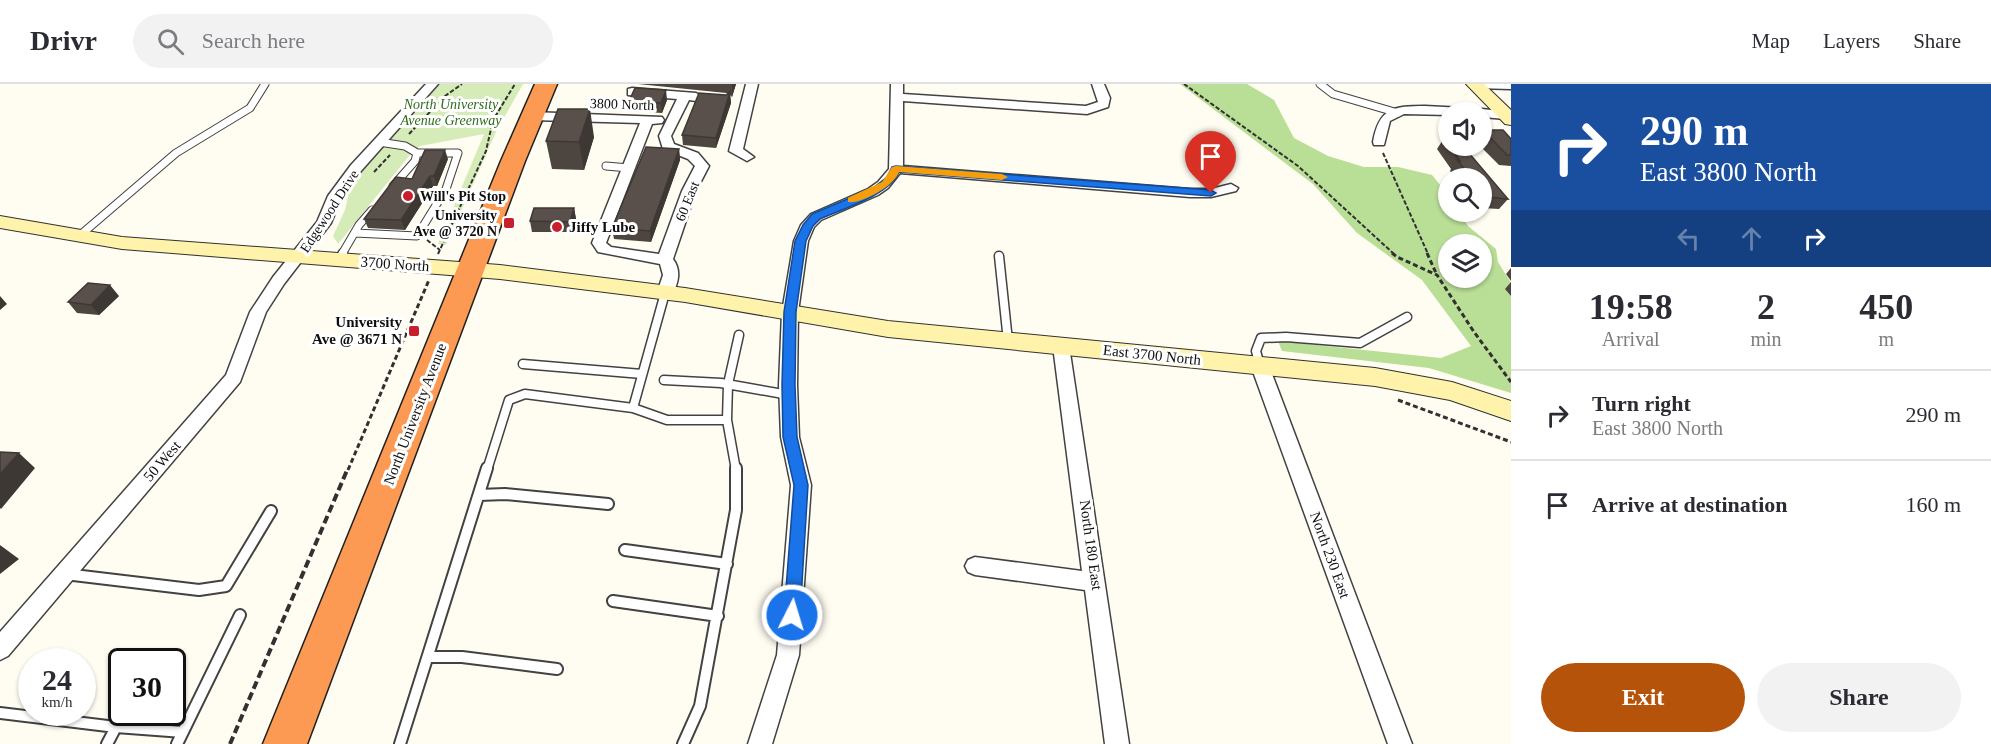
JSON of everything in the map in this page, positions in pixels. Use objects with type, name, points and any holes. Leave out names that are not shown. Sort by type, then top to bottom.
[{"type":"highway","name":"North University Avenue","points":[[285,744],[448,262],[532,116],[546,84]]},
{"type":"main road","points":[[1474,84],[1508,117]]},
{"type":"main road","name":"3700 North","points":[[0,222],[78,237],[133,244],[339,261],[448,262],[790,312]]},
{"type":"main road","name":"East 3700 North","points":[[790,312],[888,329],[1419,384],[1472,397],[1511,411]]},
{"type":"street","name":"Edgewood Drive","points":[[298,258],[324,223],[335,196],[379,142],[432,84]]},
{"type":"street","points":[[747,157],[736,151],[752,84]]},
{"type":"street","points":[[760,744],[788,655],[801,485],[790,437],[790,312],[801,241],[808,225],[828,210],[886,184],[891,179],[896,169],[897,90],[1087,110],[1101,107],[1105,101],[1098,84]]},
{"type":"street","points":[[1474,84],[1511,85]]},
{"type":"street","points":[[632,92],[706,98]]},
{"type":"street","name":"60 East","points":[[666,260],[689,191],[702,166],[697,159],[666,144],[665,136],[685,96]]},
{"type":"street","points":[[1379,142],[1382,126],[1394,114],[1438,111]]},
{"type":"street","points":[[1492,115],[1508,117]]},
{"type":"street","name":"3800 North","points":[[532,116],[638,118],[646,121],[675,120]]},
{"type":"street","points":[[646,121],[646,128],[599,237],[600,247],[610,251],[666,260],[670,263],[672,271],[665,293]]},
{"type":"street","points":[[896,169],[1190,193],[1211,193],[1232,188]]},
{"type":"street","name":"50 West","points":[[0,649],[234,378],[258,312],[278,281],[298,258]]},
{"type":"street","name":"North 180 East","points":[[1061,346],[1118,744]]},
{"type":"street","name":"North 230 East","points":[[1260,366],[1400,744]]},
{"type":"street","points":[[975,566],[1096,582]]},
{"type":"lane","points":[[78,237],[176,153],[249,108],[258,98],[265,84]]},
{"type":"lane","points":[[1320,84],[1333,94],[1394,114]]},
{"type":"lane","points":[[355,234],[417,236],[446,189],[459,153],[417,153],[405,146],[379,142]]},
{"type":"lane","points":[[387,193],[415,161],[417,153]]},
{"type":"lane","points":[[606,166],[629,168]]},
{"type":"lane","points":[[339,261],[355,234],[380,201]]},
{"type":"lane","points":[[999,256],[1008,341]]},
{"type":"lane","points":[[633,408],[665,293]]},
{"type":"lane","points":[[1260,366],[1256,351],[1261,338],[1286,337],[1360,343],[1407,317]]},
{"type":"lane","points":[[683,744],[700,706],[736,510],[737,475],[727,420],[728,384],[739,335]]},
{"type":"lane","points":[[523,363],[642,374]]},
{"type":"lane","points":[[664,380],[728,384],[789,395]]},
{"type":"lane","points":[[400,744],[509,400],[525,394],[633,408],[651,418],[690,422],[727,420]]},
{"type":"lane","points":[[479,495],[505,494],[608,504]]},
{"type":"lane","points":[[65,574],[200,590],[226,586],[271,511]]},
{"type":"lane","points":[[625,550],[727,564]]},
{"type":"lane","points":[[613,602],[718,616]]},
{"type":"lane","points":[[177,744],[240,615]]},
{"type":"lane","points":[[428,657],[462,657],[557,669]]},
{"type":"lane","points":[[0,713],[116,727],[183,732]]},
{"type":"lane","points":[[107,744],[116,727]]},
{"type":"path","points":[[445,96],[462,84]]},
{"type":"path","points":[[231,744],[335,503],[448,262],[486,151],[493,120],[515,84]]},
{"type":"path","points":[[1184,84],[1298,166],[1397,257],[1437,275]]},
{"type":"path","points":[[1379,142],[1437,275],[1474,332],[1511,382]]},
{"type":"path","points":[[427,239],[448,262]]},
{"type":"path","points":[[1391,393],[1399,401],[1410,406],[1430,410],[1511,442]]},
{"type":"green space","name":"North University Avenue Greenway","points":[[437,84],[523,84],[496,132],[446,245],[438,244],[484,134],[420,146],[409,156],[338,244],[333,236],[345,210],[352,179],[395,135]]},
{"type":"green space","points":[[1180,84],[1247,84],[1274,100],[1294,138],[1328,156],[1364,167],[1398,167],[1432,175],[1438,182],[1438,222],[1465,222],[1478,234],[1438,234],[1438,288],[1492,288],[1492,246],[1496,249],[1498,262],[1511,283],[1511,393],[1429,368],[1282,351],[1278,341],[1441,358],[1471,346],[1422,280],[1357,233],[1313,184]]},
{"type":"building","points":[[635,88],[666,90],[661,103],[629,101]]},
{"type":"building","points":[[730,92],[716,138],[682,135],[699,93],[726,95]]},
{"type":"building","points":[[558,109],[590,109],[579,142],[546,141]]},
{"type":"building","points":[[1492,130],[1503,130],[1511,139],[1511,155],[1507,155],[1492,139]]},
{"type":"building","points":[[646,147],[679,149],[650,231],[612,228]]},
{"type":"building","points":[[425,150],[445,150],[434,176],[430,176],[401,220],[364,219],[396,177],[412,179]]},
{"type":"building","points":[[1456,156],[1471,156],[1482,168],[1464,168],[1457,160],[1460,161]]},
{"type":"building","points":[[1492,180],[1508,199],[1492,197]]},
{"type":"building","points":[[534,208],[574,208],[570,222],[530,221]]},
{"type":"building","points":[[88,283],[110,285],[91,305],[68,302]]},
{"type":"building","points":[[0,452],[19,453],[0,474]]},
{"type":"slow traffic","points":[[851,200],[886,184],[896,169],[1002,177]]},
{"type":"place","name":"Will's Pit Stop","points":[[408,196]]},
{"type":"place","name":"University Ave @ 3720 N","points":[[509,223]]},
{"type":"place","name":"Jiffy Lube","points":[[557,227]]},
{"type":"place","name":"University Ave @ 3671 N","points":[[414,331]]},
{"type":"route","points":[[792,615],[801,485],[790,437],[788,385],[790,312],[801,241],[808,225],[828,210],[886,184],[896,169],[1211,193]]}]
